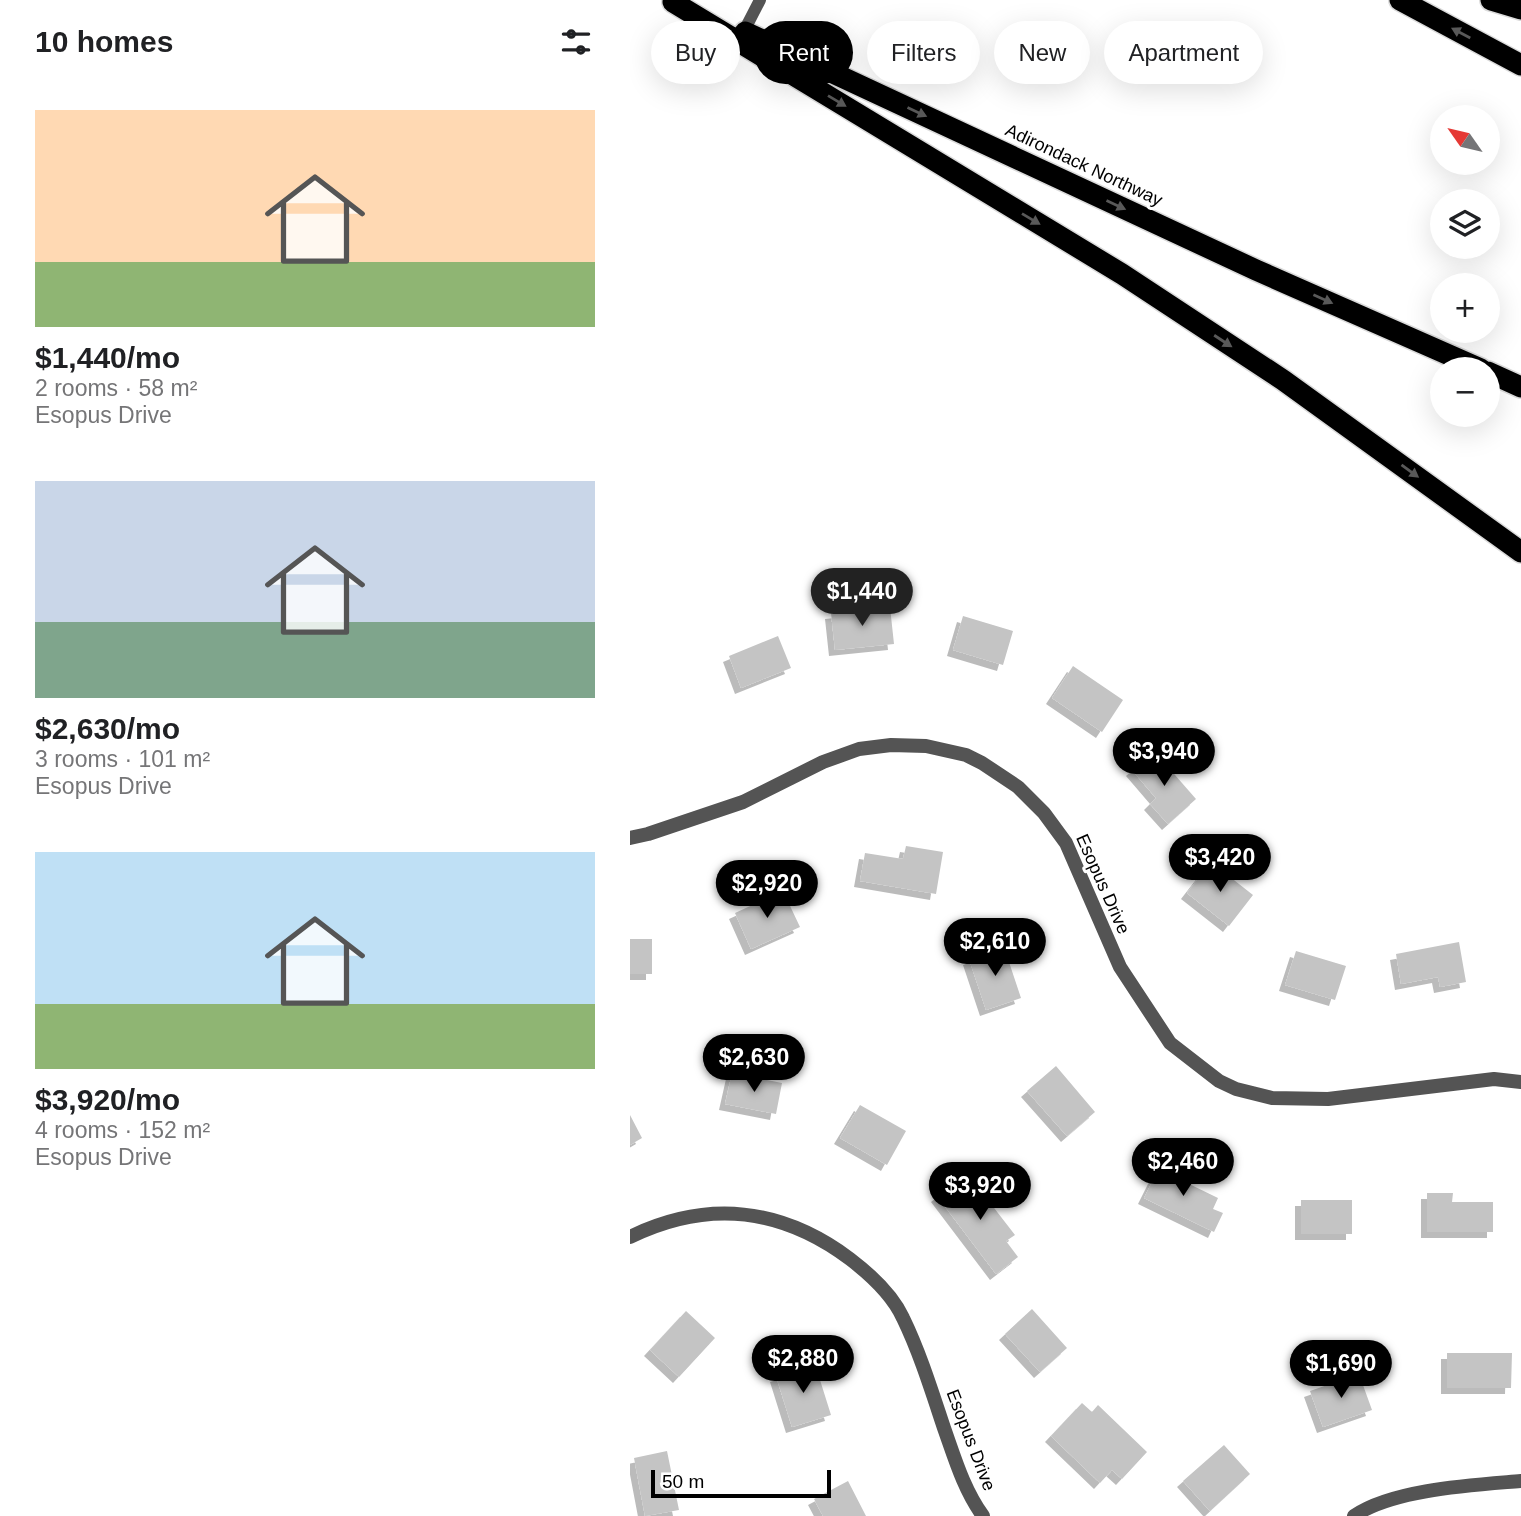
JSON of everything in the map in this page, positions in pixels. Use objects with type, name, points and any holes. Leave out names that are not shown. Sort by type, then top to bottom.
[{"type":"highway","points":[[1400,0],[1521,65]]},
{"type":"highway","points":[[1491,0],[1521,9]]},
{"type":"highway","name":"Adirondack Northway","points":[[671,1],[744,31],[1244,264],[1454,357]]},
{"type":"highway","points":[[671,1],[1122,274],[1283,380],[1521,552]]},
{"type":"highway","points":[[1500,377],[1521,387]]},
{"type":"street","name":"Esopus Drive","points":[[630,838],[743,802],[823,762],[859,750],[891,745],[926,746],[966,755],[1018,787],[1044,813],[1066,843],[1119,967],[1170,1043],[1219,1081],[1236,1089],[1272,1098],[1328,1099],[1494,1079],[1521,1082]]},
{"type":"street","name":"Esopus Drive","points":[[630,1237],[673,1220],[725,1212],[768,1218],[803,1228],[864,1269],[882,1287],[902,1316],[932,1391],[958,1468],[983,1516]]},
{"type":"street","points":[[1354,1516],[1394,1499],[1446,1488],[1521,1481]]},
{"type":"lane","points":[[744,31],[760,0]]},
{"type":"building","points":[[890,607],[894,644],[835,650],[831,613]]},
{"type":"building","points":[[963,616],[1013,631],[1003,665],[953,650]]},
{"type":"building","points":[[778,636],[791,668],[741,688],[729,656]]},
{"type":"building","points":[[1073,666],[1123,700],[1102,732],[1052,698]]},
{"type":"building","points":[[1154,751],[1196,799],[1168,824],[1150,804],[1156,798],[1132,770]]},
{"type":"building","points":[[906,846],[943,852],[936,894],[860,881],[865,853],[903,859]]},
{"type":"building","points":[[1211,862],[1253,895],[1229,926],[1187,893]]},
{"type":"building","points":[[783,891],[800,927],[751,949],[735,913]]},
{"type":"building","points":[[630,939],[652,939],[652,974],[630,974]]},
{"type":"building","points":[[1459,942],[1466,982],[1440,987],[1438,977],[1401,984],[1396,954]]},
{"type":"building","points":[[1004,947],[1021,998],[986,1010],[969,959]]},
{"type":"building","points":[[1296,951],[1346,966],[1335,1000],[1285,985]]},
{"type":"building","points":[[1056,1066],[1095,1112],[1067,1136],[1027,1091]]},
{"type":"building","points":[[732,1073],[782,1083],[776,1114],[725,1104]]},
{"type":"building","points":[[860,1105],[906,1131],[887,1165],[840,1138]]},
{"type":"building","points":[[630,1115],[642,1138],[630,1145]]},
{"type":"building","points":[[1162,1162],[1184,1172],[1181,1180],[1218,1198],[1213,1209],[1223,1213],[1214,1232],[1144,1198]]},
{"type":"building","points":[[967,1173],[1015,1235],[1006,1241],[1018,1257],[996,1274],[937,1196]]},
{"type":"building","points":[[1427,1193],[1453,1193],[1452,1202],[1493,1202],[1493,1232],[1427,1232]]},
{"type":"building","points":[[1301,1200],[1352,1200],[1352,1234],[1301,1234]]},
{"type":"building","points":[[1032,1309],[1067,1348],[1040,1372],[1005,1334]]},
{"type":"building","points":[[686,1311],[715,1338],[679,1377],[650,1350]]},
{"type":"building","points":[[1447,1353],[1512,1353],[1511,1388],[1447,1388]]},
{"type":"building","points":[[815,1364],[831,1415],[792,1427],[776,1376]]},
{"type":"building","points":[[1359,1374],[1372,1410],[1323,1427],[1310,1391]]},
{"type":"building","points":[[1082,1403],[1092,1412],[1098,1405],[1147,1452],[1122,1479],[1112,1470],[1100,1483],[1051,1436]]},
{"type":"building","points":[[1224,1445],[1250,1474],[1210,1511],[1183,1481]]},
{"type":"building","points":[[667,1451],[679,1510],[645,1516],[634,1458]]},
{"type":"building","points":[[848,1481],[866,1516],[823,1516],[814,1499]]}]
